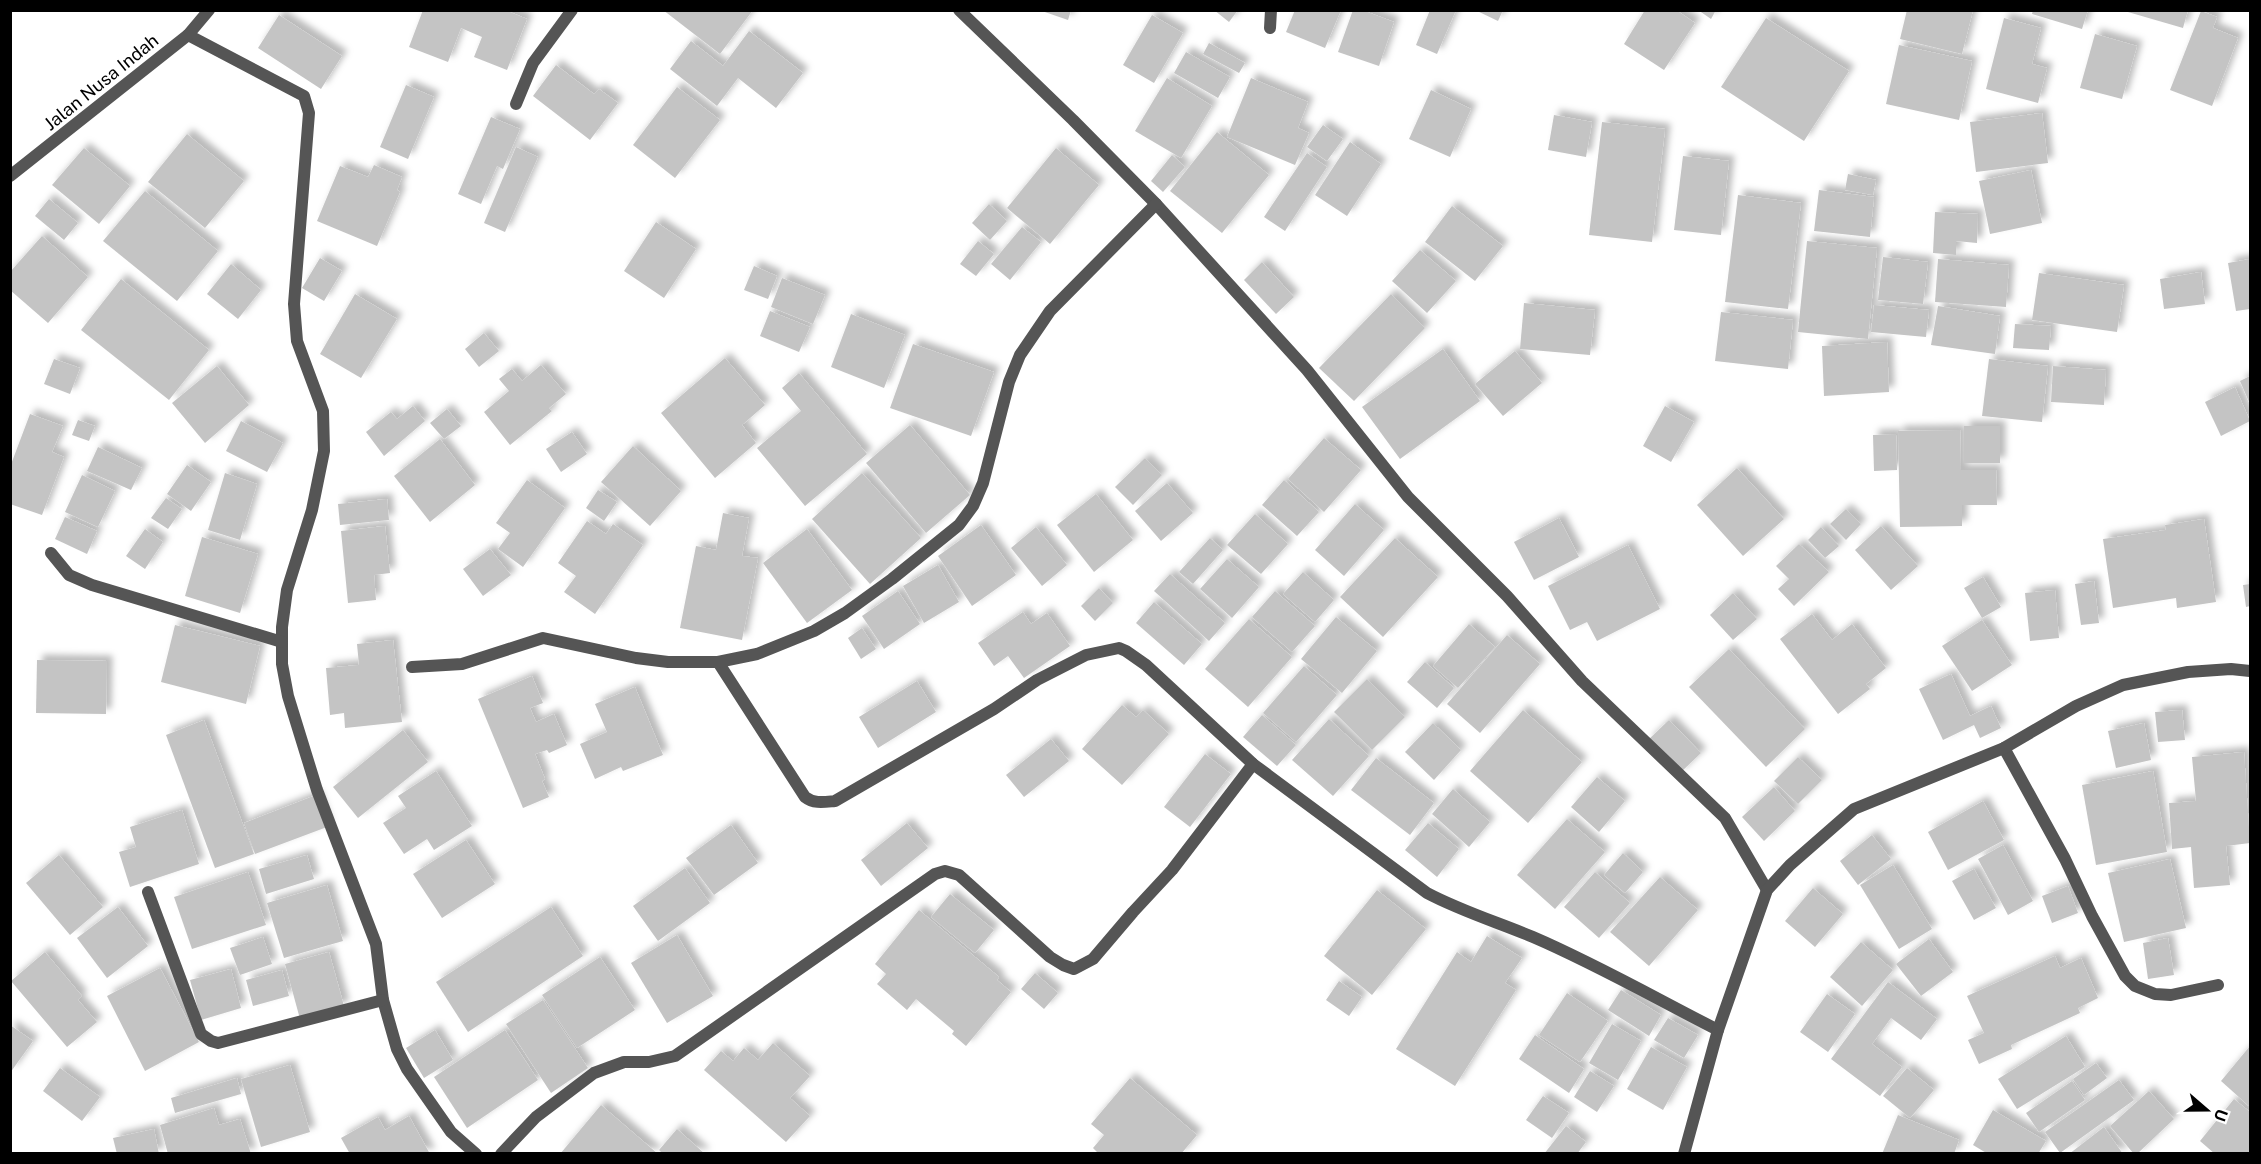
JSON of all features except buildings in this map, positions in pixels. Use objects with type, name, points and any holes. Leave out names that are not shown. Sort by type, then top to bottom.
[{"type":"street","name":"Jalan Nusa Indah","points":[[10,176],[188,35],[209,10]]},
{"type":"street","points":[[516,104],[533,63],[572,10]]},
{"type":"street","points":[[959,10],[1156,204],[1307,370],[1408,497],[1507,596],[1582,681],[1725,818],[1767,890]]},
{"type":"street","points":[[1270,28],[1271,10]]},
{"type":"street","points":[[188,35],[304,96],[309,113],[294,304],[297,341],[323,411],[324,451],[312,510],[287,590],[282,664],[288,696],[317,790],[376,944],[383,1000],[397,1049],[407,1069],[451,1132],[476,1154]]},
{"type":"street","points":[[412,667],[462,664],[543,638],[636,658],[668,662],[718,662],[757,654],[814,631],[845,613],[892,579],[959,525],[973,506],[983,483],[1009,382],[1020,355],[1050,311],[1156,204]]},
{"type":"street","points":[[51,553],[69,575],[93,585],[282,642]]},
{"type":"street","points":[[718,662],[805,797],[811,801],[835,801],[994,709],[1037,680],[1086,655],[1119,648],[1146,665],[1253,764],[1427,893],[1452,906],[1570,955],[1718,1030]]},
{"type":"street","points":[[1684,1154],[1718,1030],[1767,890],[1790,865],[1854,809],[2004,748],[2076,706],[2123,685],[2188,672],[2231,669],[2250,671]]},
{"type":"street","points":[[2004,748],[2065,859],[2092,916],[2125,976],[2135,986],[2155,994],[2172,995],[2218,985]]},
{"type":"street","points":[[501,1154],[536,1117],[594,1073],[624,1062],[649,1062],[675,1056],[934,874],[945,871],[959,875],[1050,957],[1074,969],[1093,959],[1172,870],[1253,764]]},
{"type":"street","points":[[148,892],[201,1034],[211,1041],[218,1043],[383,1000]]}]
